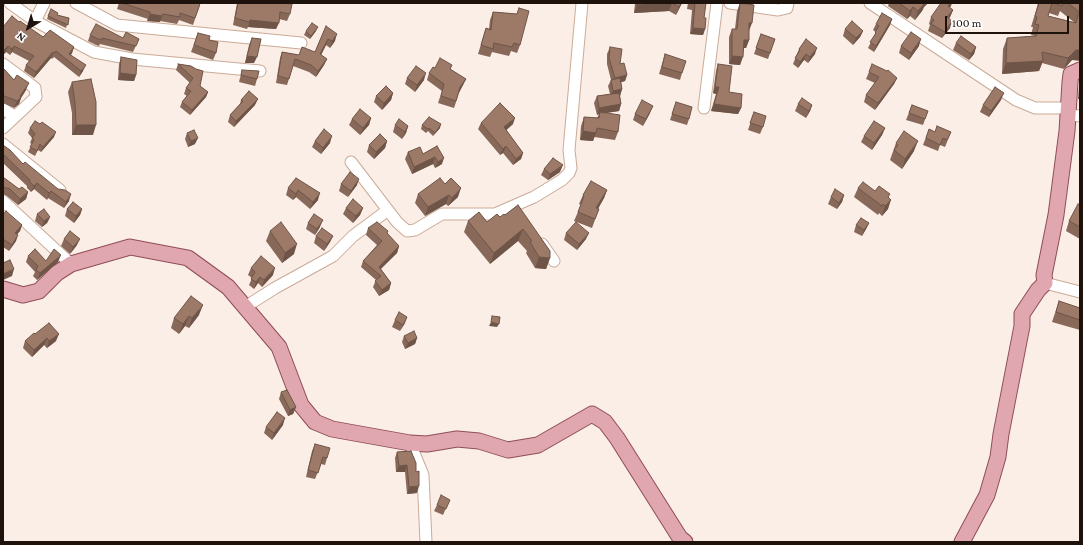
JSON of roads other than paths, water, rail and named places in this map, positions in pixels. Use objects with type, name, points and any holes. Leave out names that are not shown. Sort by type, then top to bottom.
[{"type":"main road","points":[[962,542],[987,496],[998,457],[1022,326],[1022,314],[1038,290],[1045,283],[1044,275],[1056,215],[1072,113],[1071,74],[1080,70]]},
{"type":"main road","points":[[4,290],[23,295],[39,291],[57,273],[71,264],[130,247],[188,258],[228,287],[279,347],[301,405],[315,422],[332,429],[410,443],[427,444],[457,439],[479,441],[508,450],[538,446],[584,421],[592,414],[605,422],[617,438],[680,538],[685,542]]},
{"type":"street","points":[[10,3],[35,20],[94,52],[132,59],[260,72]]},
{"type":"street","points":[[35,20],[44,3]]},
{"type":"street","points":[[76,3],[117,24],[301,42]]},
{"type":"street","points":[[351,162],[402,227],[411,231],[442,214],[495,214],[515,206],[562,180],[569,173],[571,168],[569,150],[582,3]]},
{"type":"street","points":[[704,108],[718,3]]},
{"type":"street","points":[[730,3],[778,10],[787,8],[788,3]]},
{"type":"street","points":[[870,3],[1016,100],[1034,108],[1072,113]]},
{"type":"street","points":[[3,64],[35,88],[36,97],[14,116],[3,128]]},
{"type":"street","points":[[3,109],[14,116]]},
{"type":"street","points":[[3,144],[60,190]]},
{"type":"street","points":[[3,201],[71,264]]},
{"type":"street","points":[[515,206],[523,215]]},
{"type":"street","points":[[245,307],[275,288],[333,256],[353,236],[388,210]]},
{"type":"street","points":[[536,235],[554,261]]},
{"type":"street","points":[[1045,283],[1080,292]]},
{"type":"street","points":[[410,443],[424,475],[426,542]]}]
